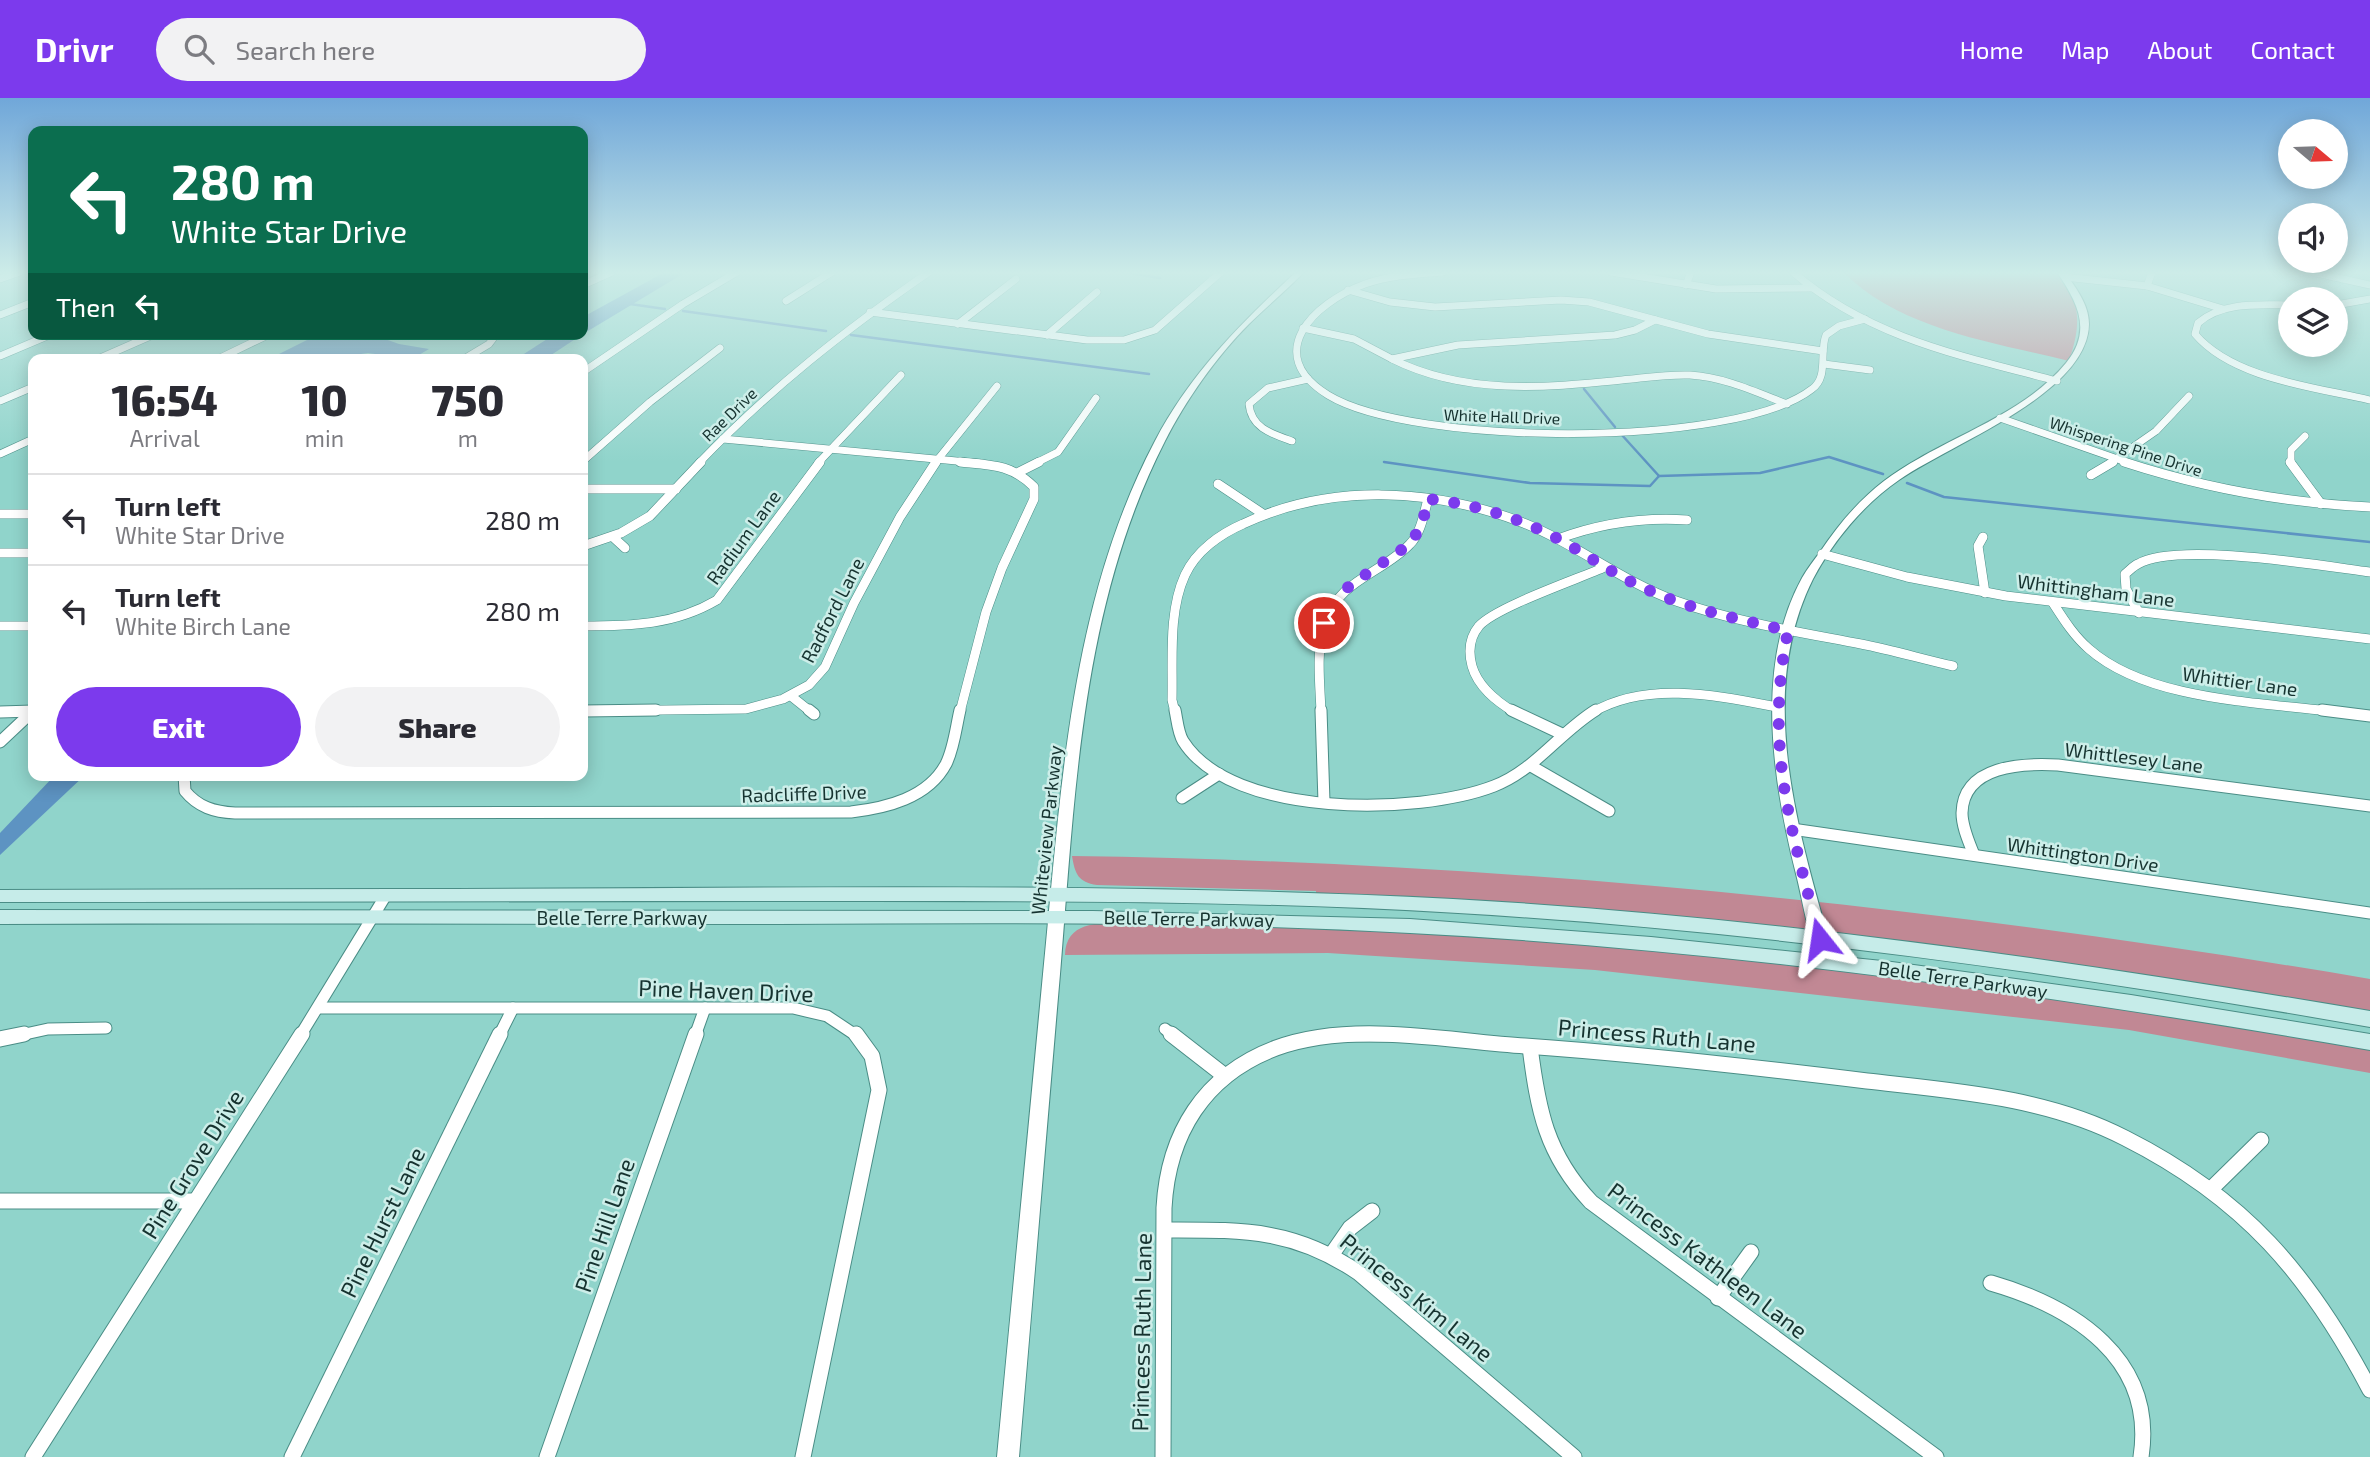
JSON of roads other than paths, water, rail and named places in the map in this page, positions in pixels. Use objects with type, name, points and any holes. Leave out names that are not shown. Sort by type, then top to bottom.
[{"type":"main road","name":"Belle Terre Parkway","points":[[0,896],[1059,895],[1342,901],[1537,913],[1820,939],[2213,991],[2370,1019]]},
{"type":"main road","name":"Belle Terre Parkway","points":[[0,916],[1056,916],[1252,919],[1416,926],[1612,940],[1827,962],[2096,997],[2370,1042]]},
{"type":"street","points":[[588,369],[636,335]]},
{"type":"street","name":"Rae Drive","points":[[588,545],[613,537],[645,520],[723,439],[793,374],[841,335]]},
{"type":"street","points":[[1051,335],[1100,341],[1142,335]]},
{"type":"street","name":"Whiteview Parkway","points":[[1008,1457],[1069,779],[1084,666],[1099,597],[1122,523],[1150,457],[1193,386],[1234,335]]},
{"type":"street","points":[[1292,441],[1257,425],[1250,415],[1249,404],[1268,388],[1308,379],[1296,362],[1293,350],[1300,335]]},
{"type":"street","points":[[1337,335],[1354,339],[1423,376],[1466,383],[1539,385],[1676,375],[1734,383],[1787,404]]},
{"type":"street","points":[[1392,359],[1458,345],[1612,335]]},
{"type":"street","points":[[1718,335],[1823,351]]},
{"type":"street","points":[[1826,335],[1824,365],[1870,370]]},
{"type":"street","points":[[1907,335],[1940,348],[2057,381]]},
{"type":"street","points":[[1827,962],[1791,829],[1781,767],[1777,707],[1788,631],[1804,589],[1822,554],[1848,520],[1892,481],[2039,396],[2057,381],[2075,359],[2082,335]]},
{"type":"street","points":[[2197,335],[2198,340],[2212,352],[2265,374],[2370,400]]},
{"type":"street","points":[[0,356],[38,340]]},
{"type":"street","points":[[109,354],[141,340]]},
{"type":"street","points":[[228,354],[258,340]]},
{"type":"street","points":[[472,354],[493,340]]},
{"type":"street","points":[[588,457],[656,397],[720,348]]},
{"type":"street","name":"White Hall Drive","points":[[1308,379],[1338,400],[1380,416],[1412,424],[1468,430],[1574,433],[1648,429],[1742,418],[1787,404],[1815,387],[1821,380],[1824,365]]},
{"type":"street","name":"Radium Lane","points":[[588,626],[646,625],[692,619],[711,604],[725,591],[785,505],[830,449],[901,375]]},
{"type":"street","name":"Radford Lane","points":[[588,711],[729,711],[761,706],[791,696],[809,685],[825,667],[887,539],[938,459],[997,386]]},
{"type":"street","points":[[0,401],[28,389]]},
{"type":"street","points":[[2091,475],[2159,430],[2189,396]]},
{"type":"street","points":[[723,439],[995,465],[1019,472],[1055,455],[1096,398]]},
{"type":"street","name":"Whispering Pine Drive","points":[[2000,418],[2170,478],[2220,491],[2370,508]]},
{"type":"street","points":[[2305,436],[2291,450],[2291,465],[2321,504]]},
{"type":"street","points":[[0,454],[28,441]]},
{"type":"street","name":"Radcliffe Drive","points":[[184,781],[185,791],[191,799],[208,809],[230,813],[851,812],[900,801],[931,782],[949,757],[986,612],[1035,495],[1032,484],[1019,472]]},
{"type":"street","points":[[1218,484],[1263,514]]},
{"type":"street","points":[[588,489],[676,489]]},
{"type":"street","points":[[1777,707],[1702,694],[1648,695],[1600,707],[1562,734],[1531,766],[1498,785],[1449,800],[1407,805],[1324,802],[1269,794],[1219,774],[1202,761],[1183,739],[1172,714],[1178,595],[1187,569],[1207,546],[1263,514],[1303,503],[1340,498],[1385,496],[1428,499],[1494,512],[1559,539],[1605,567],[1674,601],[1788,631],[1869,646],[1953,666]]},
{"type":"street","points":[[1324,802],[1319,660],[1324,623],[1349,586],[1410,544],[1422,525],[1428,499]]},
{"type":"street","points":[[0,514],[28,514]]},
{"type":"street","points":[[1559,539],[1589,526],[1609,522],[1648,518],[1687,520]]},
{"type":"street","points":[[613,537],[625,548]]},
{"type":"street","points":[[1983,537],[1978,549],[1985,593]]},
{"type":"street","points":[[0,553],[28,552]]},
{"type":"street","name":"Whittingham Lane","points":[[1822,554],[1907,577],[1985,593],[2370,639]]},
{"type":"street","points":[[2139,613],[2125,587],[2124,577],[2133,565],[2152,556],[2194,554],[2370,572]]},
{"type":"street","points":[[1562,734],[1524,717],[1490,694],[1474,673],[1469,659],[1469,644],[1477,628],[1492,615],[1605,567]]},
{"type":"street","name":"Whittier Lane","points":[[2053,603],[2065,627],[2087,649],[2115,667],[2152,682],[2216,697],[2370,716]]},
{"type":"street","points":[[0,626],[28,626]]},
{"type":"street","points":[[791,696],[814,714]]},
{"type":"street","points":[[0,712],[28,712]]},
{"type":"street","points":[[0,742],[28,717]]},
{"type":"street","name":"Whittlesey Lane","points":[[1973,855],[1962,813],[1968,792],[1987,774],[2017,765],[2066,766],[2370,806]]},
{"type":"street","points":[[1531,766],[1609,811]]},
{"type":"street","points":[[1182,798],[1219,774]]},
{"type":"street","name":"Whittington Drive","points":[[1791,829],[2370,913]]},
{"type":"street","name":"Pine Grove Drive","points":[[33,1457],[318,1008],[386,895]]},
{"type":"street","name":"Pine Hurst Lane","points":[[292,1457],[513,1007]]},
{"type":"street","name":"Pine Hill Lane","points":[[547,1457],[705,1007]]},
{"type":"street","name":"Pine Haven Drive","points":[[318,1008],[793,1008],[827,1014],[860,1035],[869,1048],[877,1069],[876,1109],[803,1457]]},
{"type":"street","points":[[0,1039],[48,1029],[106,1028]]},
{"type":"street","points":[[1165,1029],[1225,1076]]},
{"type":"street","name":"Princess Ruth Lane","points":[[1163,1457],[1165,1230],[1168,1175],[1175,1146],[1197,1108],[1225,1076],[1276,1048],[1330,1036],[1530,1047],[1767,1068],[2022,1102],[2075,1116],[2164,1158],[2211,1189],[2264,1234],[2305,1280],[2338,1328],[2370,1390]]},
{"type":"street","name":"Princess Kathleen Lane","points":[[1530,1047],[1542,1128],[1550,1148],[1570,1180],[1601,1212],[1936,1457]]},
{"type":"street","points":[[2211,1189],[2261,1140]]},
{"type":"street","points":[[0,1201],[195,1201]]},
{"type":"street","points":[[1332,1254],[1350,1228],[1372,1211]]},
{"type":"street","name":"Princess Kim Lane","points":[[1165,1230],[1266,1231],[1294,1238],[1332,1254],[1359,1273],[1574,1457]]},
{"type":"street","points":[[1718,1298],[1751,1252]]},
{"type":"street","points":[[1991,1283],[2053,1305],[2084,1326],[2112,1353],[2130,1380],[2141,1405],[2145,1436],[2141,1457]]},
{"type":"water","points":[[307,340],[388,340],[429,349],[420,354],[279,354]]},
{"type":"water","points":[[546,340],[574,340],[553,354],[524,354]]},
{"type":"water","points":[[49,781],[79,781],[0,855],[0,833]]},
{"type":"waterway","points":[[854,335],[1149,374]]},
{"type":"waterway","points":[[1584,389],[1615,427]]},
{"type":"waterway","points":[[1621,434],[1659,476]]},
{"type":"waterway","points":[[1659,476],[1760,473],[1829,457],[1883,474]]},
{"type":"waterway","points":[[1384,462],[1530,483],[1650,486],[1659,476]]},
{"type":"waterway","points":[[1907,483],[1944,497],[2370,542]]}]
